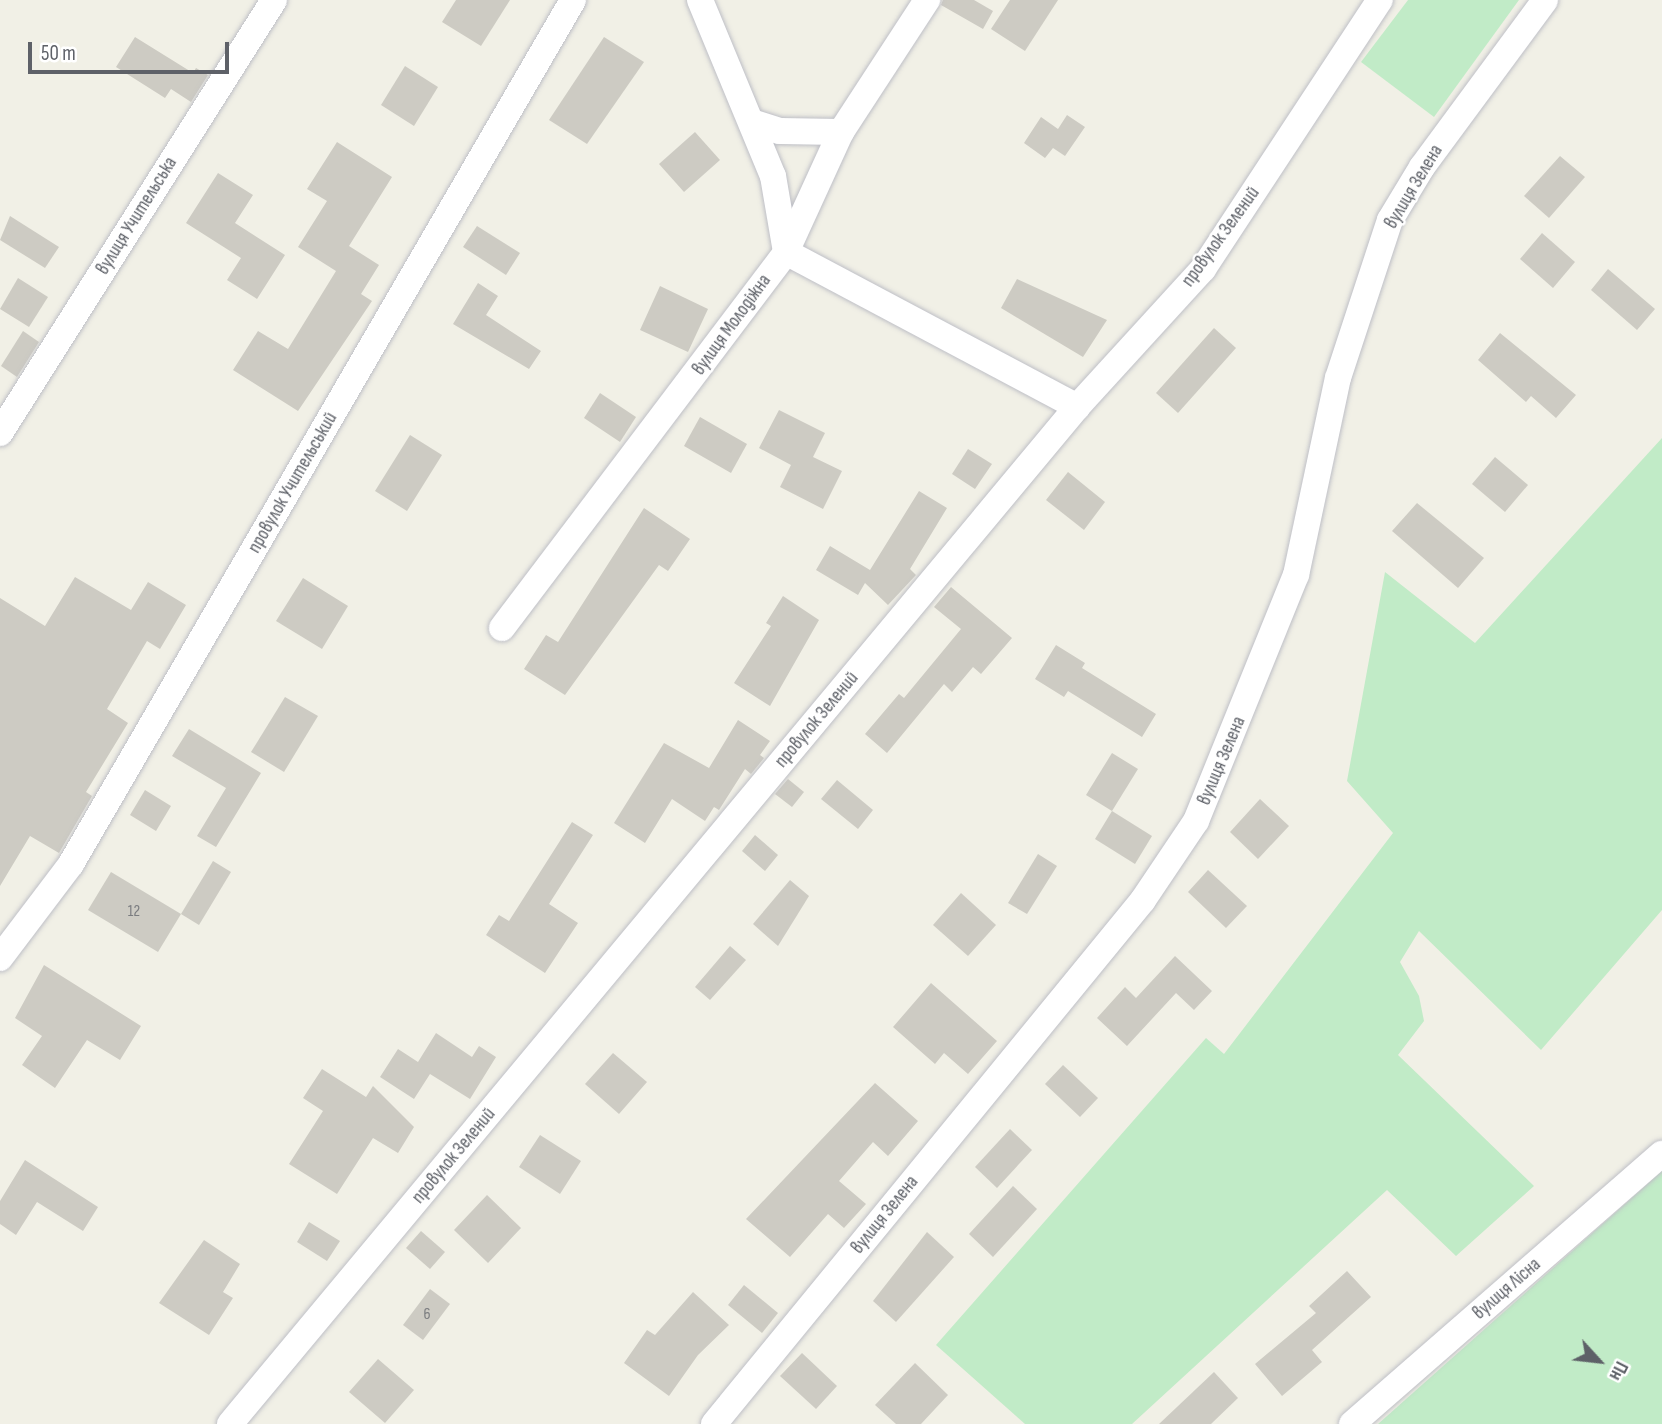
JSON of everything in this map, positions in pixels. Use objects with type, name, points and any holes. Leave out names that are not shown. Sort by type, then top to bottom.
[{"type":"street","name":"вулиця Учительська","points":[[0,433],[274,0]]},
{"type":"street","name":"провулок Учительський","points":[[0,958],[71,864],[573,0]]},
{"type":"street","points":[[700,0],[773,176],[786,252],[1077,407]]},
{"type":"street","name":"вулиця Молодіжна","points":[[502,628],[635,459],[786,252],[841,132],[927,0]]},
{"type":"street","name":"провулок Зелений","points":[[230,1424],[1077,407],[1203,269],[1380,0]]},
{"type":"street","name":"вулиця Зелена","points":[[714,1424],[1143,900],[1196,821],[1296,575],[1338,378],[1390,220],[1422,167],[1545,0]]},
{"type":"street","points":[[752,122],[779,131],[841,132]]},
{"type":"street","name":"вулиця Лісна","points":[[1352,1424],[1662,1154]]},
{"type":"green space","points":[[1408,0],[1519,0],[1434,117],[1361,62]]},
{"type":"green space","points":[[1662,438],[1662,910],[1541,1050],[1419,931],[1400,962],[1419,996],[1424,1021],[1398,1055],[1534,1186],[1456,1256],[1387,1190],[1132,1424],[1025,1424],[936,1345],[1206,1038],[1224,1054],[1393,833],[1347,781],[1385,572],[1475,643]]},
{"type":"green space","points":[[1662,1171],[1662,1424],[1378,1424]]},
{"type":"building","points":[[456,0],[510,0],[481,46],[442,22]]},
{"type":"building","points":[[943,0],[974,0],[993,11],[983,29],[941,5]]},
{"type":"building","points":[[1010,0],[1058,0],[1025,51],[991,29]]},
{"type":"building","points":[[135,37],[193,73],[196,68],[208,75],[191,102],[171,89],[165,98],[116,67]]},
{"type":"building","points":[[604,37],[644,62],[587,144],[549,120]]},
{"type":"building","points":[[405,66],[438,87],[414,126],[381,105]]},
{"type":"building","points":[[1067,115],[1085,127],[1065,156],[1053,148],[1045,158],[1024,143],[1041,117],[1058,129]]},
{"type":"building","points":[[695,132],[720,160],[684,192],[659,164]]},
{"type":"building","points":[[337,142],[392,177],[349,246],[379,265],[361,294],[372,301],[298,411],[233,370],[258,331],[288,349],[336,271],[298,247],[327,201],[307,189]]},
{"type":"building","points":[[1560,156],[1585,177],[1549,218],[1524,196]]},
{"type":"building","points":[[218,173],[253,195],[235,223],[285,255],[257,299],[227,280],[241,258],[186,223]]},
{"type":"building","points":[[10,216],[59,247],[45,268],[0,240]]},
{"type":"building","points":[[477,226],[520,253],[506,275],[463,247]]},
{"type":"building","points":[[1542,233],[1575,262],[1553,288],[1520,259]]},
{"type":"building","points":[[1608,269],[1655,309],[1637,330],[1591,290]]},
{"type":"building","points":[[18,278],[48,297],[29,327],[0,309]]},
{"type":"building","points":[[1017,279],[1107,320],[1083,357],[1001,308]]},
{"type":"building","points":[[478,283],[498,296],[486,315],[541,351],[529,369],[453,324]]},
{"type":"building","points":[[660,286],[708,309],[688,352],[640,330]]},
{"type":"building","points":[[1214,328],[1236,348],[1178,413],[1156,393]]},
{"type":"building","points":[[23,331],[39,342],[17,377],[1,366]]},
{"type":"building","points":[[1500,333],[1576,395],[1556,418],[1531,396],[1526,402],[1478,360]]},
{"type":"building","points":[[600,393],[636,417],[620,442],[584,418]]},
{"type":"building","points":[[779,410],[825,433],[813,457],[842,471],[823,509],[780,487],[791,465],[759,448]]},
{"type":"building","points":[[700,417],[747,444],[731,473],[684,446]]},
{"type":"building","points":[[410,435],[442,455],[407,511],[375,491]]},
{"type":"building","points":[[968,449],[992,464],[975,489],[952,474]]},
{"type":"building","points":[[1495,457],[1528,485],[1505,512],[1472,484]]},
{"type":"building","points":[[1068,472],[1105,502],[1084,530],[1046,500]]},
{"type":"building","points":[[919,491],[947,508],[910,569],[916,575],[888,605],[865,583],[858,595],[816,570],[830,546],[870,570]]},
{"type":"building","points":[[1417,503],[1484,558],[1458,588],[1392,531]]},
{"type":"building","points":[[644,508],[690,539],[668,571],[659,565],[565,695],[524,669],[546,635],[558,642]]},
{"type":"building","points":[[75,577],[131,610],[148,582],[186,605],[160,649],[147,641],[107,709],[128,723],[86,792],[92,796],[59,853],[30,836],[0,886],[0,598],[45,626]]},
{"type":"building","points":[[303,578],[348,606],[322,649],[276,621]]},
{"type":"building","points":[[951,587],[1012,638],[981,674],[973,667],[952,692],[944,684],[887,753],[865,734],[899,694],[904,698],[961,629],[934,607]]},
{"type":"building","points":[[783,596],[819,620],[770,706],[734,683],[771,626],[766,623]]},
{"type":"building","points":[[1056,645],[1085,663],[1082,668],[1156,714],[1142,737],[1068,691],[1064,697],[1035,679]]},
{"type":"building","points":[[285,697],[318,716],[284,772],[251,752]]},
{"type":"building","points":[[738,720],[770,741],[760,755],[764,758],[751,774],[745,769],[719,810],[714,807],[705,821],[672,799],[645,843],[614,823],[664,743],[709,768]]},
{"type":"building","points":[[189,729],[261,773],[216,847],[197,836],[226,788],[172,756]]},
{"type":"building","points":[[1112,753],[1138,769],[1112,811],[1086,795]]},
{"type":"building","points":[[788,779],[804,792],[792,807],[775,794]]},
{"type":"building","points":[[837,780],[873,810],[858,829],[821,799]]},
{"type":"building","points":[[145,790],[171,806],[156,831],[130,815]]},
{"type":"building","points":[[1260,799],[1289,826],[1258,859],[1230,832]]},
{"type":"building","points":[[1112,811],[1152,836],[1135,864],[1095,839]]},
{"type":"building","points":[[572,822],[593,835],[549,904],[578,923],[545,973],[486,935],[499,915],[509,921]]},
{"type":"building","points":[[755,835],[778,855],[765,871],[742,851]]},
{"type":"building","points":[[1038,854],[1057,866],[1027,914],[1008,903]]},
{"type":"building","points":[[213,861],[231,872],[199,925],[181,914]]},
{"type":"building","points":[[1208,870],[1247,906],[1226,928],[1188,892]]},
{"type":"building","points":[[111,872],[181,914],[158,952],[88,910]]},
{"type":"building","points":[[790,880],[809,896],[778,946],[753,924]]},
{"type":"building","points":[[961,893],[996,925],[968,956],[933,925]]},
{"type":"building","points":[[730,946],[746,960],[710,1000],[695,987]]},
{"type":"building","points":[[1175,956],[1212,991],[1194,1010],[1176,993],[1127,1046],[1097,1018],[1125,987],[1136,998]]},
{"type":"building","points":[[44,965],[141,1026],[120,1060],[87,1040],[55,1088],[22,1065],[42,1036],[15,1018]]},
{"type":"building","points":[[931,983],[997,1041],[968,1074],[944,1053],[935,1064],[893,1027]]},
{"type":"building","points":[[436,1033],[472,1057],[479,1046],[496,1057],[470,1099],[430,1074],[414,1099],[380,1077],[398,1049],[418,1062]]},
{"type":"building","points":[[613,1053],[647,1082],[619,1114],[585,1084]]},
{"type":"building","points":[[1063,1065],[1098,1098],[1080,1117],[1045,1084]]},
{"type":"building","points":[[322,1069],[366,1097],[373,1086],[414,1127],[398,1153],[373,1138],[337,1194],[289,1164],[323,1111],[303,1098]]},
{"type":"building","points":[[875,1083],[918,1121],[888,1156],[873,1142],[839,1181],[866,1204],[844,1228],[828,1214],[790,1257],[746,1219]]},
{"type":"building","points":[[1010,1129],[1032,1150],[997,1188],[975,1167]]},
{"type":"building","points":[[540,1135],[581,1161],[560,1194],[519,1167]]},
{"type":"building","points":[[25,1160],[98,1207],[83,1231],[37,1202],[16,1235],[0,1224],[0,1201]]},
{"type":"building","points":[[1013,1186],[1037,1209],[993,1257],[969,1234]]},
{"type":"building","points":[[487,1195],[521,1228],[488,1263],[454,1230]]},
{"type":"building","points":[[309,1222],[340,1241],[327,1261],[297,1242]]},
{"type":"building","points":[[421,1231],[445,1252],[430,1269],[406,1248]]},
{"type":"building","points":[[927,1232],[954,1257],[896,1322],[873,1301]]},
{"type":"building","points":[[204,1240],[240,1264],[223,1292],[233,1298],[209,1335],[159,1303]]},
{"type":"building","points":[[1347,1271],[1371,1297],[1312,1350],[1322,1362],[1282,1396],[1255,1364],[1316,1313],[1309,1306]]},
{"type":"building","points":[[744,1285],[778,1313],[762,1333],[728,1305]]},
{"type":"building","points":[[430,1289],[450,1304],[423,1340],[403,1325]]},
{"type":"building","points":[[693,1292],[729,1325],[698,1355],[669,1396],[624,1363],[647,1330],[655,1335]]},
{"type":"building","points":[[802,1353],[837,1386],[816,1409],[780,1376]]},
{"type":"building","points":[[378,1359],[414,1390],[385,1423],[349,1392]]},
{"type":"building","points":[[915,1363],[948,1395],[921,1424],[896,1424],[875,1405]]},
{"type":"building","points":[[1214,1372],[1238,1398],[1211,1424],[1159,1424]]}]
